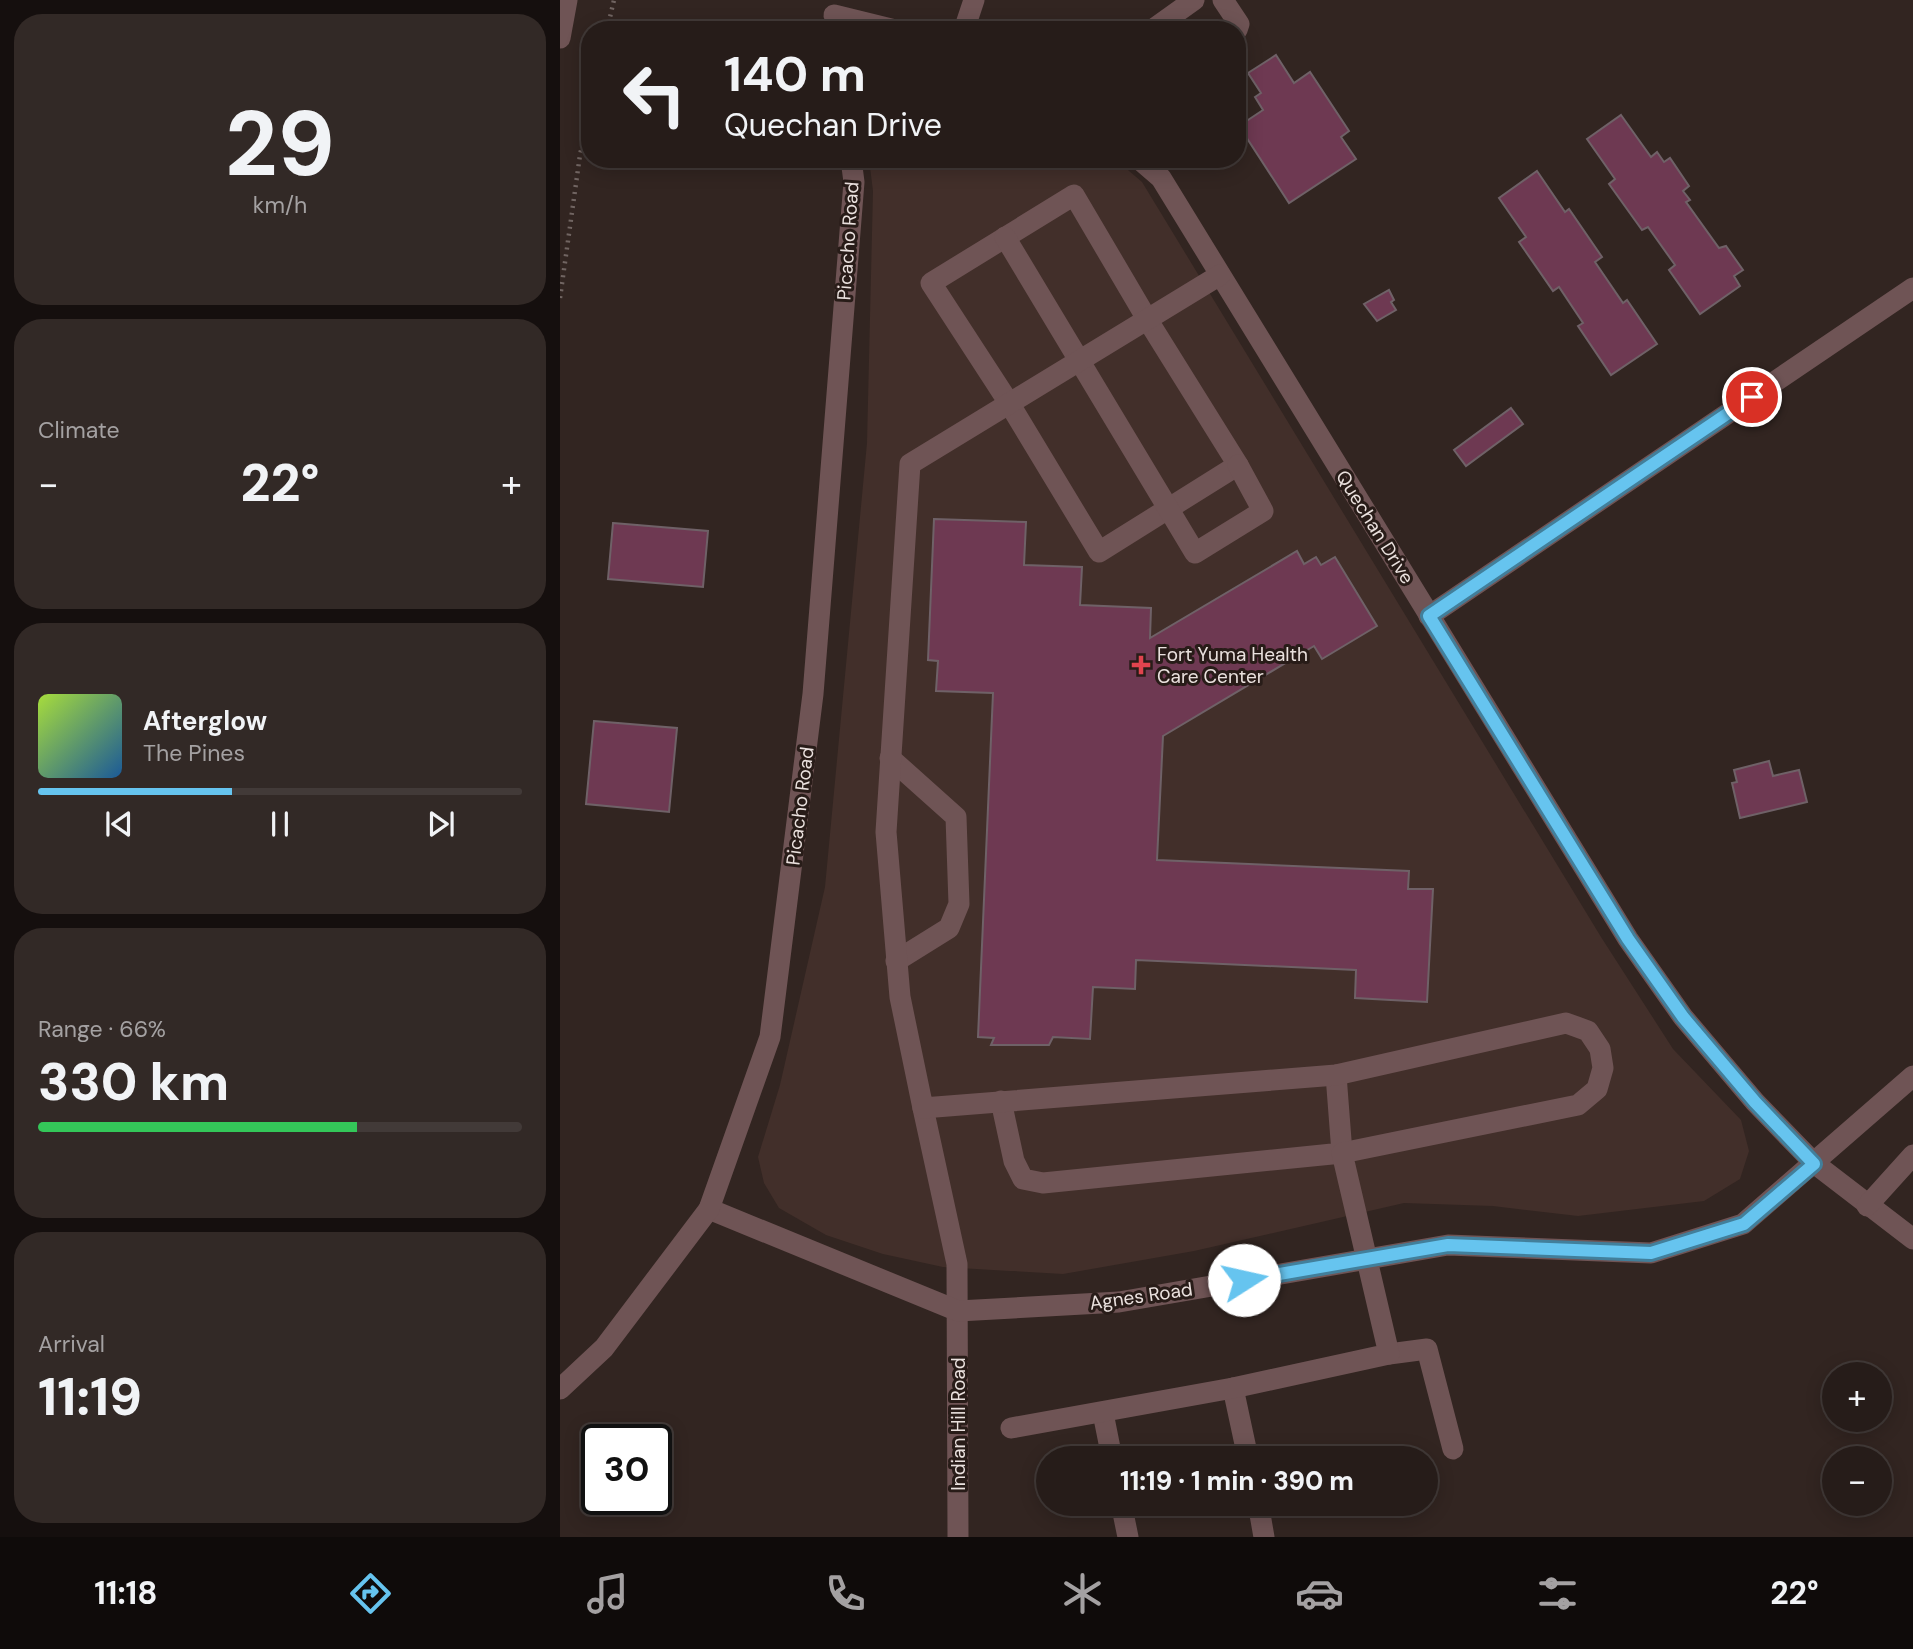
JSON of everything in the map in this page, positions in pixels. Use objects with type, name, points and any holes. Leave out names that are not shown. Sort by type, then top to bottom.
[{"type":"street","points":[[560,38],[567,0]]},
{"type":"street","points":[[967,21],[974,0]]},
{"type":"street","points":[[1165,21],[1195,0]]},
{"type":"street","points":[[1223,0],[1237,21]]},
{"type":"street","points":[[832,15],[857,21]]},
{"type":"street","name":"Picacho Road","points":[[560,1389],[604,1348],[709,1209],[770,1037],[813,694],[854,182],[852,168]]},
{"type":"street","name":"Quechan Drive","points":[[1149,168],[1161,178],[1628,939],[1683,1017],[1755,1102],[1814,1164],[1913,1239]]},
{"type":"street","points":[[1005,237],[1078,361],[1168,509],[1195,553],[1263,511],[1238,465],[1074,195],[1005,237],[931,283],[1099,552],[1168,509],[1238,465]]},
{"type":"street","points":[[1009,404],[1220,275]]},
{"type":"street","points":[[1429,616],[1913,288]]},
{"type":"street","name":"Indian Hill Road","points":[[957,1537],[957,1264],[900,997],[886,832],[910,464],[1009,404]]},
{"type":"street","points":[[890,758],[956,817],[959,904],[949,928],[896,961]]},
{"type":"street","points":[[923,1108],[1001,1101],[1336,1075],[1566,1023],[1587,1031],[1600,1049],[1603,1068],[1597,1089],[1578,1105],[1342,1153],[1043,1183],[1023,1179],[1014,1161],[1001,1101]]},
{"type":"street","points":[[1336,1075],[1342,1153],[1389,1354]]},
{"type":"street","name":"Agnes Road","points":[[709,1209],[958,1311],[1119,1301],[1448,1245],[1651,1253],[1744,1224],[1913,1076]]},
{"type":"street","points":[[1867,1206],[1913,1154]]},
{"type":"street","points":[[1012,1428],[1103,1413],[1389,1354],[1427,1349],[1453,1449]]},
{"type":"street","points":[[1233,1388],[1245,1446]]},
{"type":"street","points":[[1103,1413],[1110,1446]]},
{"type":"street","points":[[1124,1516],[1128,1537]]},
{"type":"street","points":[[1260,1516],[1264,1537]]},
{"type":"path","points":[[609,21],[614,0]]},
{"type":"path","points":[[560,298],[581,150]]},
{"type":"shaded area","name":"Fort Yuma Health Care Center","points":[[870,168],[1126,168],[1142,182],[1601,937],[1673,1049],[1741,1120],[1749,1151],[1740,1179],[1704,1201],[1578,1216],[1493,1206],[1404,1203],[1194,1251],[1063,1274],[943,1267],[883,1254],[826,1235],[779,1208],[764,1183],[758,1157],[780,1085],[825,887],[867,443],[873,191]]},
{"type":"building","points":[[1276,55],[1294,83],[1310,72],[1349,131],[1341,137],[1356,159],[1289,203],[1246,137],[1246,121],[1263,110],[1255,97],[1261,93],[1248,73]]},
{"type":"building","points":[[1621,115],[1651,157],[1657,152],[1664,162],[1670,158],[1689,186],[1683,191],[1690,200],[1686,202],[1719,248],[1726,246],[1743,270],[1734,276],[1740,286],[1700,314],[1669,270],[1675,265],[1648,227],[1642,230],[1609,184],[1615,179],[1587,139]]},
{"type":"building","points":[[1537,171],[1565,212],[1569,209],[1602,257],[1595,262],[1623,303],[1627,300],[1657,344],[1611,375],[1578,326],[1583,323],[1559,287],[1553,291],[1519,242],[1526,237],[1499,198]]},
{"type":"building","points":[[1389,290],[1396,310],[1377,321],[1364,304]]},
{"type":"building","points":[[1511,408],[1523,424],[1466,466],[1454,450]]},
{"type":"building","points":[[934,519],[1026,522],[1024,565],[1082,567],[1080,605],[1151,608],[1150,638],[1297,551],[1304,564],[1316,557],[1321,565],[1335,557],[1377,626],[1322,659],[1314,646],[1163,736],[1157,860],[1409,871],[1408,889],[1433,889],[1427,1002],[1355,998],[1356,970],[1136,960],[1135,989],[1093,987],[1090,1039],[1053,1037],[1049,1045],[991,1045],[994,1038],[978,1037],[993,693],[936,691],[938,661],[928,660]]},
{"type":"building","points":[[613,523],[708,531],[703,587],[608,579]]},
{"type":"building","points":[[594,721],[677,728],[669,812],[586,804]]},
{"type":"building","points":[[1769,761],[1773,776],[1799,770],[1807,802],[1740,818],[1732,783],[1737,782],[1734,770]]},
{"type":"place","name":"Fort Yuma Health Care Center","points":[[1141,665]]},
{"type":"route","points":[[1244,1280],[1448,1245],[1651,1253],[1744,1224],[1814,1164],[1755,1102],[1683,1017],[1628,939],[1429,616],[1752,397]]}]
